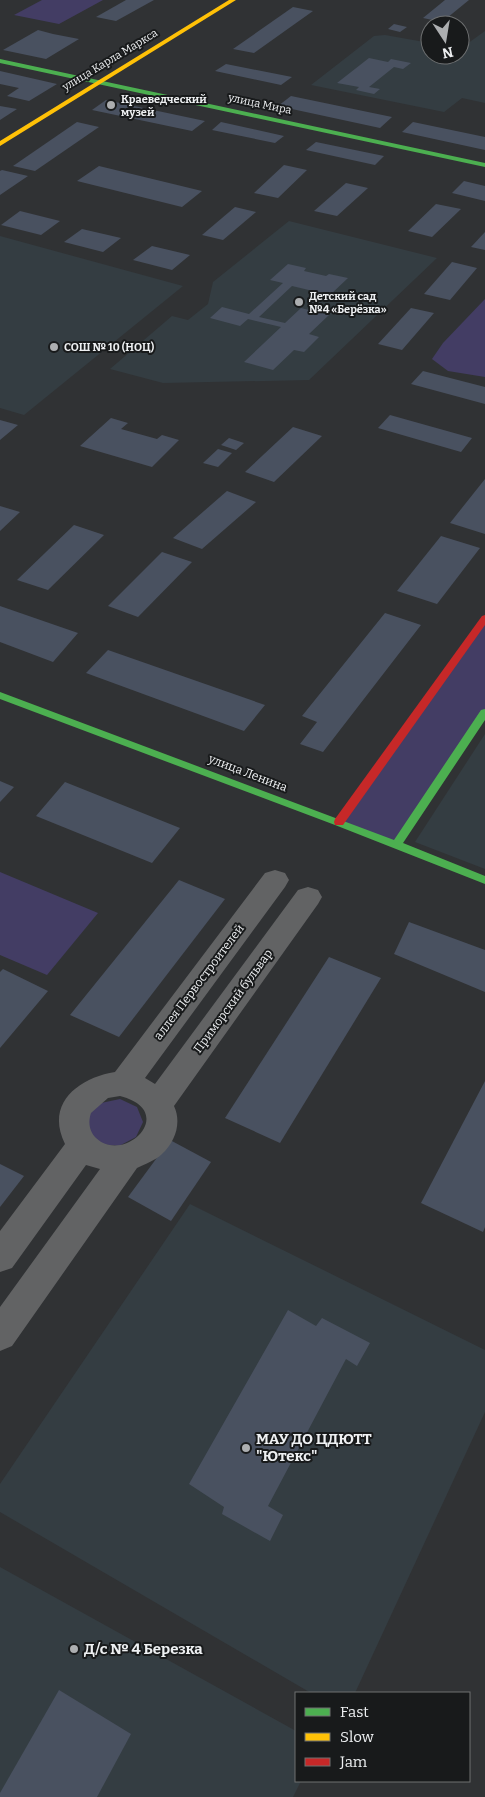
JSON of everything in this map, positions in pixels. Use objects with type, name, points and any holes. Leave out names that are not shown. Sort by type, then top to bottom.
[{"type":"street","name":"улица Карла Маркса","points":[[0,144],[78,94],[233,0]]},
{"type":"street","name":"улица Мира","points":[[0,61],[485,165]]},
{"type":"street","points":[[340,822],[485,618]]},
{"type":"street","name":"улица Ленина","points":[[0,695],[340,822],[485,880]]},
{"type":"street","points":[[396,846],[485,712]]},
{"type":"street","name":"аллея Первостроителей","points":[[123,1084],[275,880]]},
{"type":"street","name":"Приморский бульвар","points":[[158,1104],[308,897]]},
{"type":"street","points":[[123,1084],[144,1090],[158,1104],[162,1114],[162,1126],[158,1137],[139,1154],[126,1158],[102,1157],[82,1146],[73,1129],[73,1119],[82,1100],[101,1088],[123,1084]]},
{"type":"street","points":[[0,1257],[82,1146]]},
{"type":"street","points":[[0,1335],[126,1158]]},
{"type":"shaded area","points":[[42,0],[103,0],[59,24],[14,15]]},
{"type":"shaded area","points":[[485,31],[485,103],[462,98],[444,112],[311,85],[374,36],[385,35],[420,41],[420,65],[470,65],[470,42]]},
{"type":"shaded area","name":"Детский сад №4 «Берёзка»","points":[[289,221],[437,258],[309,380],[163,383],[110,369],[172,316],[188,320],[208,304],[213,282]]},
{"type":"shaded area","name":"СОШ № 10 (НОЦ)","points":[[0,236],[183,286],[24,415],[0,408]]},
{"type":"shaded area","points":[[485,299],[485,377],[448,371],[432,359],[443,343]]},
{"type":"shaded area","points":[[485,618],[485,712],[396,846],[340,822]]},
{"type":"shaded area","points":[[485,734],[485,869],[415,842]]},
{"type":"shaded area","points":[[0,872],[98,913],[47,975],[0,955]]},
{"type":"shaded area","points":[[120,1099],[137,1107],[143,1122],[136,1137],[119,1146],[100,1144],[88,1131],[88,1115],[101,1103]]},
{"type":"shaded area","name":"МАУ ДО ЦДЮТТ \"Ютекс\"","points":[[190,1204],[485,1350],[485,1412],[355,1692],[309,1692],[0,1512],[0,1484]]},
{"type":"shaded area","name":"Д/с № 4 Березка","points":[[0,1567],[295,1730],[295,1782],[300,1782],[293,1797],[0,1797]]},
{"type":"building","points":[[126,0],[154,0],[116,21],[96,17]]},
{"type":"building","points":[[445,0],[469,0],[451,15],[427,15]]},
{"type":"building","points":[[293,7],[313,11],[254,53],[233,49]]},
{"type":"building","points":[[394,24],[407,27],[400,32],[388,29]]},
{"type":"building","points":[[38,30],[79,39],[46,59],[3,50]]},
{"type":"building","points":[[369,58],[388,62],[391,59],[411,63],[403,69],[394,67],[369,87],[380,89],[374,94],[356,90],[359,87],[337,83]]},
{"type":"building","points":[[226,64],[292,77],[281,85],[215,71]]},
{"type":"building","points":[[0,71],[57,84],[29,101],[7,96],[19,88],[0,84]]},
{"type":"building","points":[[291,96],[392,117],[380,128],[278,106]]},
{"type":"building","points":[[106,100],[205,121],[192,131],[92,110]]},
{"type":"building","points":[[0,106],[17,109],[0,120]]},
{"type":"building","points":[[77,122],[99,127],[35,171],[13,166]]},
{"type":"building","points":[[221,122],[284,136],[275,143],[212,130]]},
{"type":"building","points":[[413,122],[485,137],[485,150],[402,132]]},
{"type":"building","points":[[316,142],[384,156],[375,165],[306,150]]},
{"type":"building","points":[[284,165],[307,170],[278,198],[254,193]]},
{"type":"building","points":[[99,166],[202,191],[182,207],[77,181]]},
{"type":"building","points":[[0,171],[28,176],[0,195]]},
{"type":"building","points":[[464,181],[485,186],[485,201],[452,193]]},
{"type":"building","points":[[346,183],[368,188],[337,216],[314,211]]},
{"type":"building","points":[[436,204],[461,209],[432,237],[408,231]]},
{"type":"building","points":[[235,207],[256,212],[223,240],[202,235]]},
{"type":"building","points":[[20,211],[60,221],[41,235],[1,225]]},
{"type":"building","points":[[82,229],[121,238],[103,252],[64,242]]},
{"type":"building","points":[[485,232],[485,250],[471,247]]},
{"type":"building","points":[[152,246],[190,255],[172,270],[133,260]]},
{"type":"building","points":[[452,262],[477,268],[450,300],[424,294]]},
{"type":"building","points":[[288,264],[306,268],[304,271],[348,278],[330,295],[292,286],[259,317],[285,323],[301,308],[329,315],[309,334],[319,337],[304,352],[294,350],[273,370],[244,362],[281,327],[248,319],[240,326],[210,318],[222,307],[249,314],[283,283],[270,280]]},
{"type":"building","points":[[411,308],[434,313],[402,350],[378,344]]},
{"type":"building","points":[[423,371],[485,387],[485,404],[411,384]]},
{"type":"building","points":[[390,415],[472,438],[461,452],[378,428]]},
{"type":"building","points":[[111,418],[128,423],[121,429],[157,439],[162,435],[179,440],[152,467],[80,446]]},
{"type":"building","points":[[0,420],[18,425],[0,440]]},
{"type":"building","points":[[293,427],[322,436],[274,482],[245,472]]},
{"type":"building","points":[[229,438],[244,443],[236,450],[221,445]]},
{"type":"building","points":[[218,449],[232,453],[218,467],[203,463]]},
{"type":"building","points":[[485,479],[485,534],[450,523]]},
{"type":"building","points":[[227,491],[256,502],[202,549],[173,538]]},
{"type":"building","points":[[0,506],[20,512],[0,531]]},
{"type":"building","points":[[74,525],[104,535],[48,590],[17,580]]},
{"type":"building","points":[[441,536],[480,548],[437,604],[397,591]]},
{"type":"building","points":[[162,552],[192,562],[138,617],[108,606]]},
{"type":"building","points":[[0,606],[78,633],[53,662],[0,642]]},
{"type":"building","points":[[385,613],[421,625],[323,752],[300,744],[317,722],[302,716]]},
{"type":"building","points":[[108,650],[265,705],[244,731],[86,673]]},
{"type":"building","points":[[0,781],[14,787],[0,802]]},
{"type":"building","points":[[65,782],[180,828],[152,863],[36,816]]},
{"type":"building","points":[[179,880],[225,899],[119,1037],[70,1015]]},
{"type":"building","points":[[409,922],[485,950],[485,992],[394,954]]},
{"type":"building","points":[[329,957],[381,978],[280,1143],[225,1118]]},
{"type":"building","points":[[3,969],[48,991],[0,1048],[0,972]]},
{"type":"building","points":[[485,1081],[485,1227],[483,1232],[421,1203]]},
{"type":"building","points":[[170,1140],[211,1162],[171,1221],[128,1197]]},
{"type":"building","points":[[0,1164],[24,1176],[0,1207]]},
{"type":"building","name":"МАУ ДО ЦДЮТТ \"Ютекс\"","points":[[288,1310],[316,1326],[322,1318],[370,1343],[357,1366],[346,1359],[268,1506],[283,1515],[270,1541],[222,1514],[224,1507],[189,1484]]},
{"type":"building","points":[[59,1690],[131,1734],[97,1797],[0,1797],[0,1793]]},
{"type":"traffic: fast","points":[[0,61],[485,165]]},
{"type":"traffic: fast","points":[[0,695],[339,822],[485,880]]},
{"type":"traffic: fast","points":[[396,846],[485,712]]},
{"type":"traffic: slow","points":[[0,144],[233,0]]},
{"type":"traffic: jam","points":[[339,822],[485,618]]},
{"type":"place","name":"Краеведческий музей","points":[[111,105]]},
{"type":"place","name":"Детский сад №4 «Берёзка»","points":[[299,302]]},
{"type":"place","name":"СОШ № 10 (НОЦ)","points":[[54,347]]},
{"type":"place","name":"МАУ ДО ЦДЮТТ \"Ютекс\"","points":[[246,1448]]},
{"type":"place","name":"Д/с № 4 Березка","points":[[74,1649]]}]
